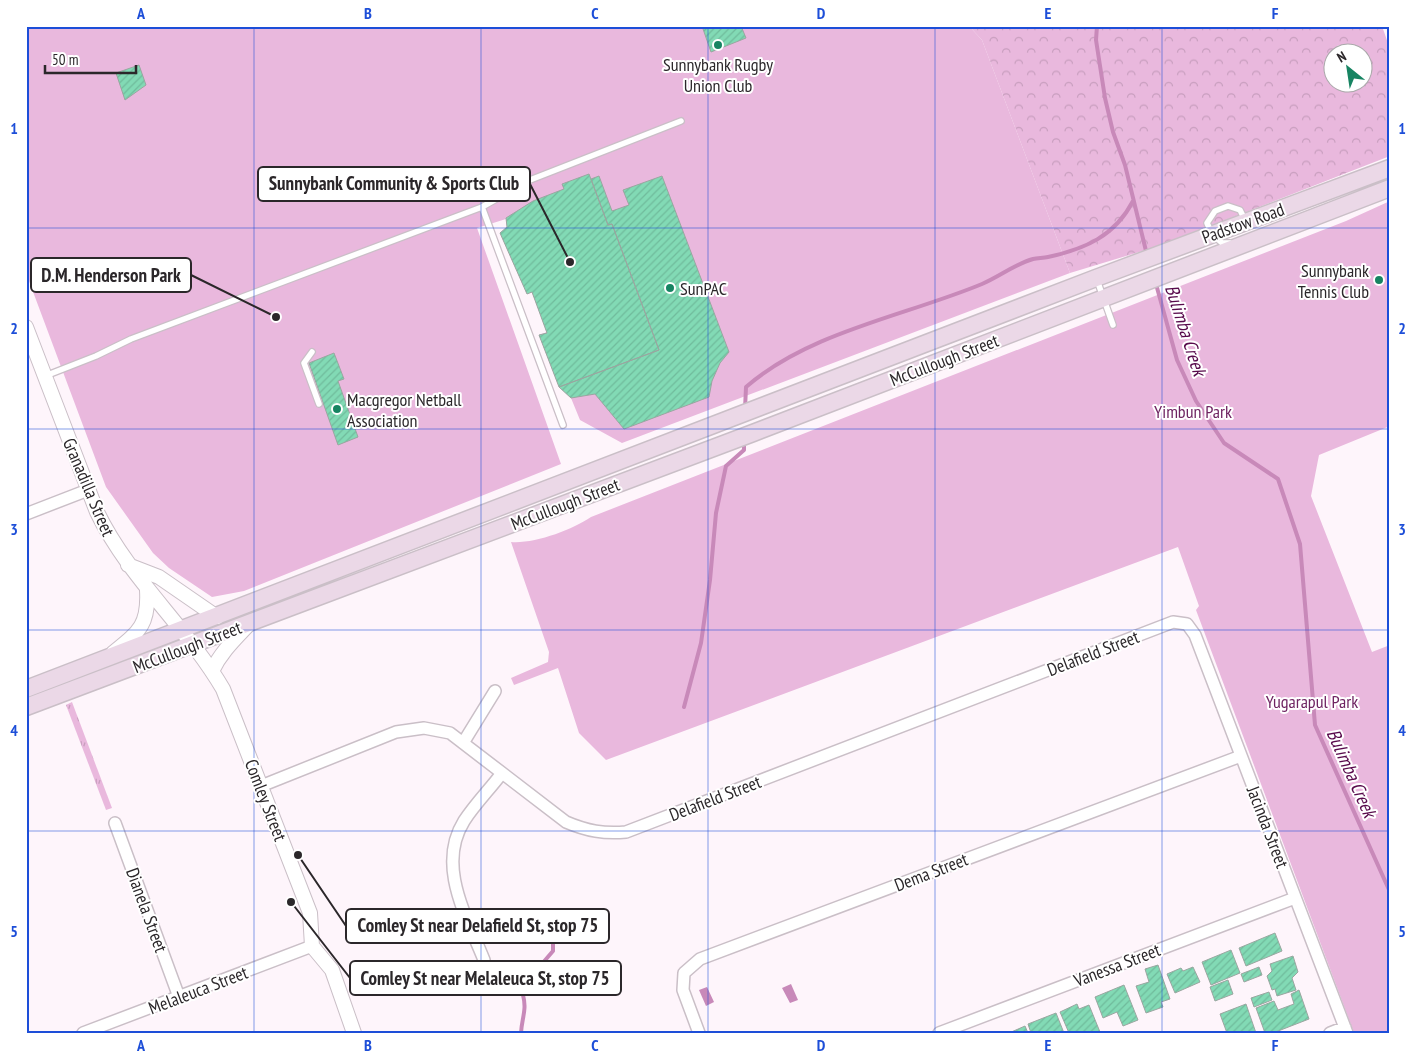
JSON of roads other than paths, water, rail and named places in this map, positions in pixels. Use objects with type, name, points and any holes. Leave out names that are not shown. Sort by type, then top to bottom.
[{"type":"main road","name":"Padstow Road","points":[[1096,278],[1390,168]]},
{"type":"main road","name":"Padstow Road","points":[[1104,299],[1389,190]]},
{"type":"main road","name":"McCullough Street","points":[[26,707],[249,624],[587,484],[737,416],[1096,278]]},
{"type":"main road","name":"McCullough Street","points":[[26,688],[217,616],[587,484],[736,439],[1104,299]]},
{"type":"street","name":"Granadilla Street","points":[[28,335],[103,524],[127,565],[180,631]]},
{"type":"street","points":[[26,514],[88,490]]},
{"type":"street","points":[[127,565],[159,577],[217,616]]},
{"type":"street","points":[[106,658],[128,641],[144,623],[148,610],[147,590]]},
{"type":"street","name":"Delafield Street","points":[[261,786],[396,732],[424,728],[450,733],[566,822],[604,834],[626,832],[1173,622],[1187,624]]},
{"type":"street","points":[[212,671],[218,658],[228,645],[249,624]]},
{"type":"street","name":"Jacinda Street","points":[[1187,624],[1195,635],[1346,1030]]},
{"type":"street","name":"Comley Street","points":[[180,631],[212,671],[223,689],[310,913],[312,946]]},
{"type":"street","points":[[463,743],[495,691]]},
{"type":"street","name":"Dema Street","points":[[699,1033],[683,990],[684,974],[700,959],[1241,756]]},
{"type":"street","points":[[484,960],[455,885],[451,864],[454,845],[463,822],[502,773]]},
{"type":"street","name":"Dianela Street","points":[[115,823],[179,996]]},
{"type":"street","name":"Vanessa Street","points":[[939,1033],[1295,898]]},
{"type":"street","points":[[312,946],[332,970],[354,1033]]},
{"type":"street","name":"Melaleuca Street","points":[[83,1033],[312,946]]},
{"type":"street","points":[[1330,1033],[1346,1030]]},
{"type":"lane","points":[[44,376],[96,356],[131,339],[482,207],[530,180],[681,122]]},
{"type":"lane","points":[[482,207],[563,425]]},
{"type":"lane","points":[[1212,234],[1222,243],[1245,244]]},
{"type":"lane","points":[[1096,278],[1114,325]]},
{"type":"lane","points":[[312,352],[304,363],[319,404]]},
{"type":"waterway","name":"Bulimba Creek","points":[[1097,26],[1096,40],[1105,98],[1113,132],[1125,165],[1147,255]]},
{"type":"waterway","points":[[745,409],[746,387],[771,368],[799,352],[859,327],[982,284],[1026,261],[1062,254],[1086,245],[1108,232],[1126,213],[1133,201]]},
{"type":"waterway","name":"Bulimba Creek","points":[[1156,284],[1177,360],[1196,401],[1224,443],[1278,479],[1300,544],[1315,725],[1390,892]]},
{"type":"waterway","points":[[684,707],[701,643],[710,580],[716,513],[726,466],[744,450],[744,441]]},
{"type":"waterway","points":[[521,1033],[524,1009],[523,995],[541,965],[553,951],[553,937],[559,916]]},
{"type":"place","name":"Sunnybank Rugby Union Club","points":[[718,45]]},
{"type":"place","name":"Sunnybank Community & Sports Club","points":[[570,262]]},
{"type":"place","name":"Sunnybank Tennis Club","points":[[1379,280]]},
{"type":"place","name":"SunPAC","points":[[670,288]]},
{"type":"place","name":"D.M. Henderson Park","points":[[276,317]]},
{"type":"place","name":"Macgregor Netball Association","points":[[337,409]]},
{"type":"place","name":"Comley St near Delafield St, stop 75","points":[[298,855]]},
{"type":"place","name":"Comley St near Melaleuca St, stop 75","points":[[291,902]]},
{"type":"park label","name":"Yimbun Park","points":[[1193,411]]},
{"type":"park label","name":"Yugarapul Park","points":[[1312,701]]}]
